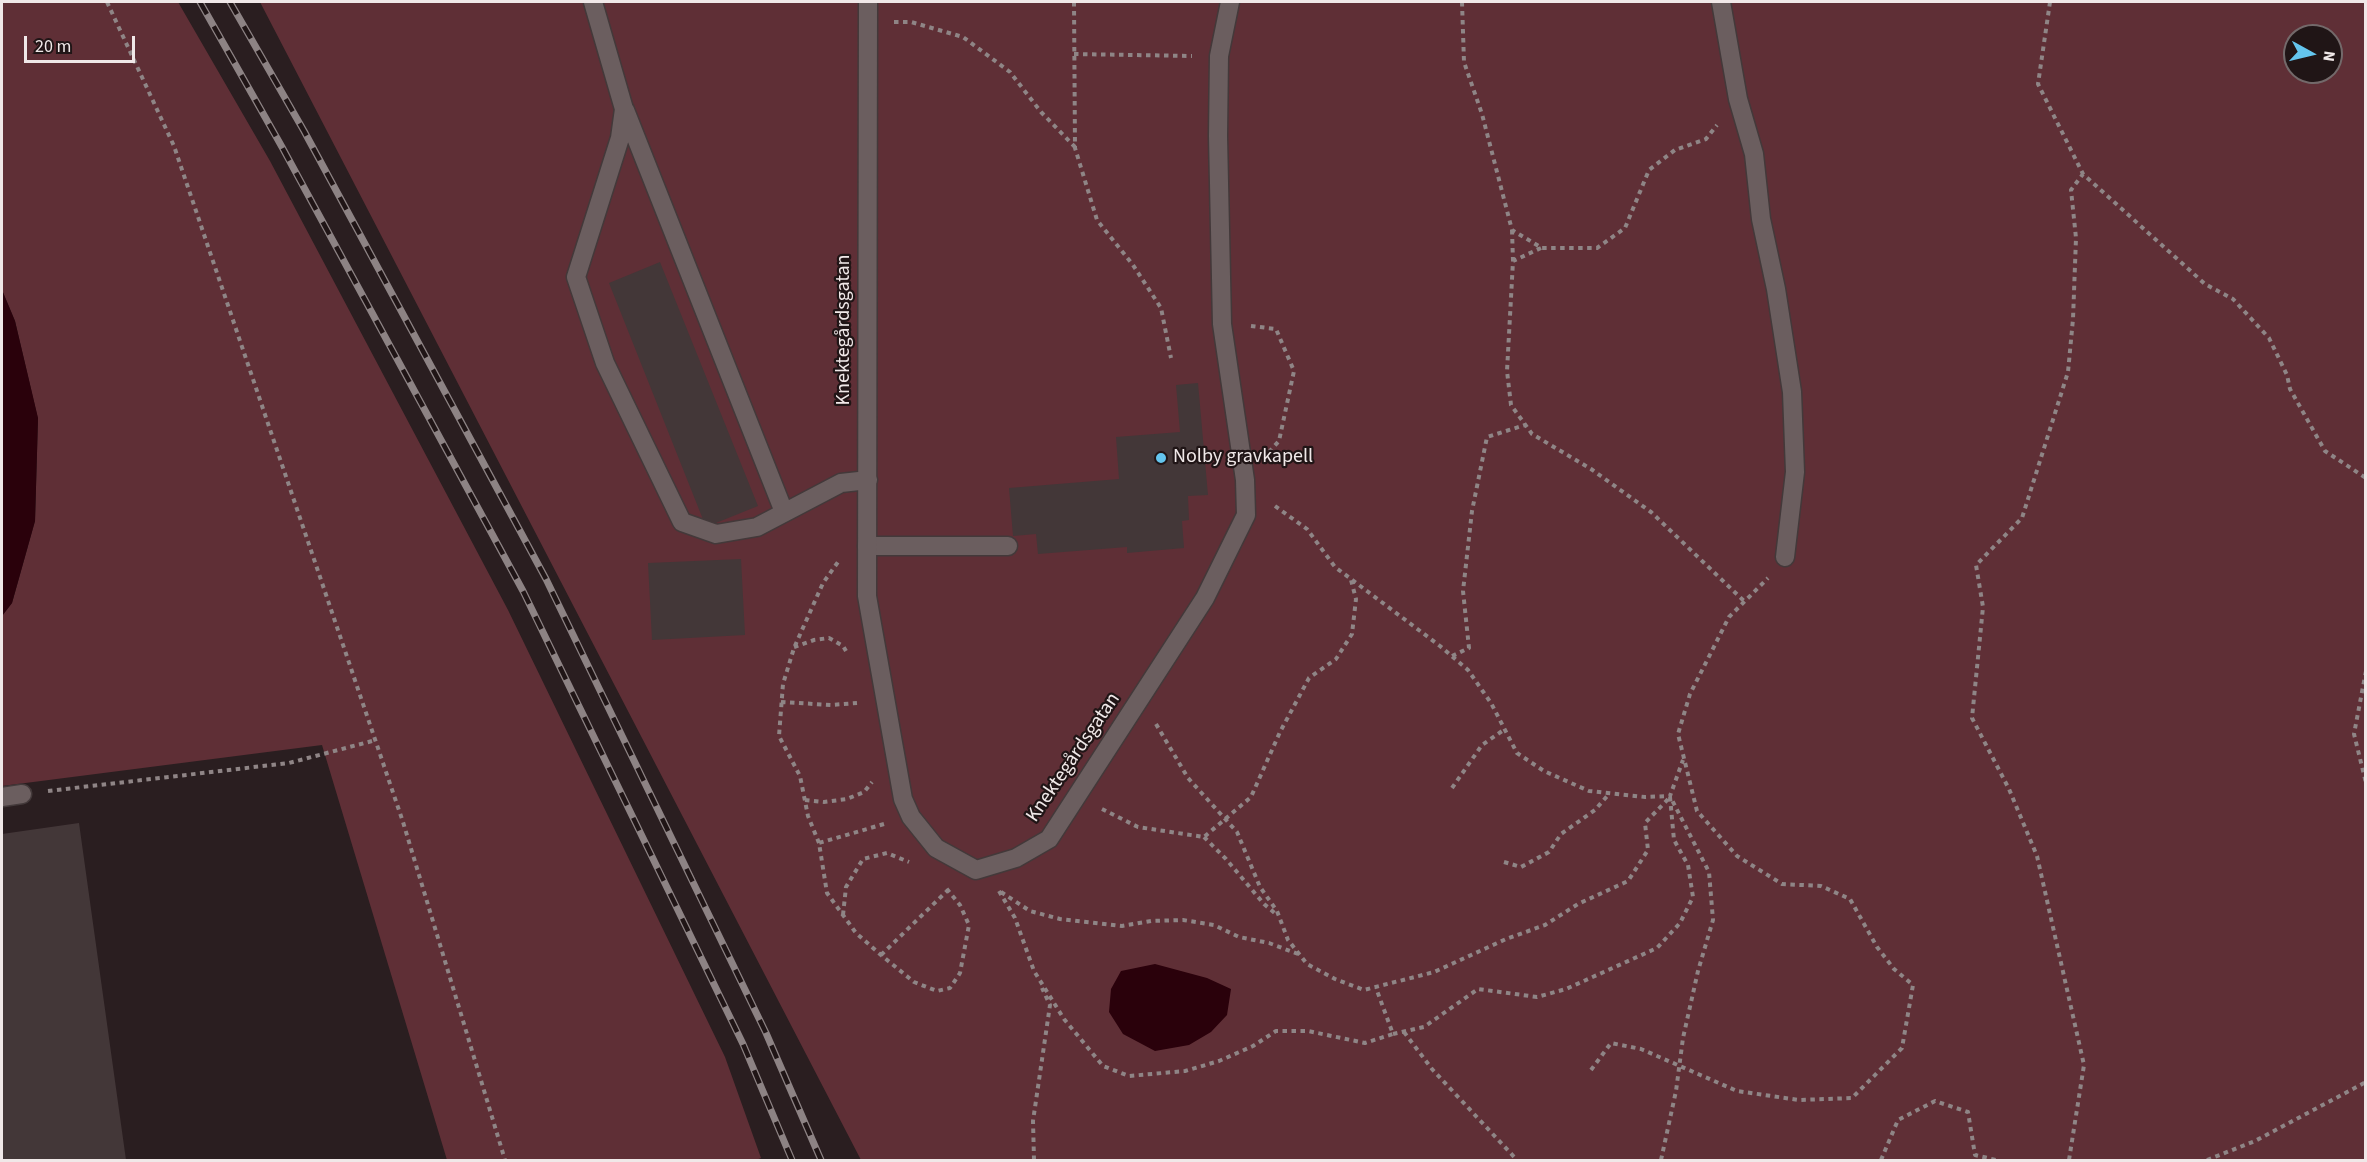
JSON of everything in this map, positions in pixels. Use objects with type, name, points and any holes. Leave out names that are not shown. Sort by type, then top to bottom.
[{"type":"street","points":[[593,2],[624,109],[784,512]]},
{"type":"street","name":"Knektegårdsgatan","points":[[868,2],[867,596],[903,799],[911,817],[936,848],[976,870],[1016,858],[1048,839],[1205,598],[1246,515],[1245,480],[1222,324],[1218,136],[1219,56],[1230,2]]},
{"type":"street","points":[[1721,2],[1738,99],[1754,154],[1761,219],[1776,289],[1792,392],[1795,472],[1785,557]]},
{"type":"street","points":[[624,109],[620,138],[576,277],[605,363],[682,522],[716,534],[757,527],[841,483],[868,480]]},
{"type":"street","points":[[867,546],[1008,546]]},
{"type":"street","points":[[2,797],[22,794]]},
{"type":"path","points":[[107,2],[174,146],[403,822],[505,1161]]},
{"type":"path","points":[[1074,2],[1076,148],[1097,220],[1133,265],[1161,308],[1171,358]]},
{"type":"path","points":[[1462,2],[1464,62],[1482,114],[1512,230],[1507,371],[1511,405],[1532,434],[1591,469],[1652,512],[1745,602]]},
{"type":"path","points":[[2050,2],[2038,84],[2083,174],[2205,284],[2233,299],[2269,338],[2287,375],[2290,389],[2325,451],[2366,478]]},
{"type":"path","points":[[868,21],[911,22],[963,37],[1010,72],[1041,112],[1076,148]]},
{"type":"path","points":[[1074,54],[1219,56]]},
{"type":"path","points":[[1512,261],[1542,248],[1597,248],[1625,228],[1649,170],[1675,150],[1706,139],[1738,99]]},
{"type":"path","points":[[2069,1161],[2084,1065],[2037,856],[2009,789],[1972,718],[1983,607],[1976,565],[2022,518],[2068,372],[2073,319],[2076,238],[2071,190],[2083,174]]},
{"type":"path","points":[[1512,230],[1542,248]]},
{"type":"path","points":[[1222,324],[1276,328],[1294,371],[1279,441],[1245,480],[1307,529],[1335,567],[1468,670],[1491,703],[1517,753],[1544,771],[1589,791],[1645,797],[1670,796]]},
{"type":"path","points":[[1452,656],[1469,648],[1463,591],[1472,511],[1487,438],[1525,425]]},
{"type":"path","points":[[868,521],[823,583],[794,648],[783,684],[779,736],[800,776],[808,816],[819,843],[827,893],[856,933],[914,982],[937,991],[950,988],[960,973],[969,925],[960,905],[941,880]]},
{"type":"path","points":[[1591,1070],[1611,1043],[1641,1049],[1737,1091],[1799,1100],[1852,1098],[1902,1048],[1913,985],[1894,969],[1877,947],[1850,899],[1821,886],[1782,884],[1737,856],[1697,811],[1683,759],[1678,734],[1690,694],[1730,617],[1785,557]]},
{"type":"path","points":[[1203,837],[1251,797],[1280,732],[1309,678],[1336,659],[1352,634],[1356,599],[1351,579]]},
{"type":"path","points":[[794,648],[814,640],[829,638],[843,646],[847,653]]},
{"type":"path","points":[[2366,671],[2354,734],[2366,783]]},
{"type":"path","points":[[1140,697],[1188,778],[1237,832],[1260,888],[1279,916],[1288,940],[1307,964],[1335,979],[1364,990],[1434,972],[1506,939],[1545,925],[1578,904],[1629,880],[1648,850],[1645,823],[1670,796],[1683,759]]},
{"type":"path","points":[[782,702],[831,705],[864,702]]},
{"type":"path","points":[[1452,788],[1482,745],[1505,729]]},
{"type":"path","points":[[22,794],[289,763],[376,741]]},
{"type":"path","points":[[805,800],[825,802],[847,800],[864,792],[874,778]]},
{"type":"path","points":[[1079,793],[1106,812],[1138,827],[1203,837],[1226,859],[1264,904],[1279,916]]},
{"type":"path","points":[[1504,862],[1521,867],[1549,852],[1561,834],[1595,810],[1610,793]]},
{"type":"path","points":[[1034,971],[1064,1019],[1103,1066],[1129,1076],[1185,1071],[1219,1061],[1253,1046],[1276,1031],[1308,1031],[1365,1043],[1424,1027],[1479,989],[1537,997],[1566,989],[1657,948],[1680,923],[1693,897],[1688,865],[1674,840],[1670,796]]},
{"type":"path","points":[[1661,1161],[1698,971],[1713,920],[1709,872],[1670,796]]},
{"type":"path","points":[[819,843],[911,817]]},
{"type":"path","points":[[843,915],[846,887],[863,859],[887,853],[913,863]]},
{"type":"path","points":[[976,870],[999,891],[1030,911],[1060,919],[1122,926],[1151,921],[1183,920],[1214,925],[1239,937],[1269,943],[1300,955]]},
{"type":"path","points":[[881,955],[948,890]]},
{"type":"path","points":[[999,891],[1016,918],[1034,971],[1050,1005],[1033,1120],[1034,1161]]},
{"type":"path","points":[[1376,988],[1393,1034]]},
{"type":"path","points":[[1404,1032],[1432,1069],[1517,1161]]},
{"type":"path","points":[[2207,1161],[2255,1141],[2366,1082]]},
{"type":"path","points":[[1881,1161],[1898,1120],[1935,1101],[1968,1112],[1975,1155],[1996,1161]]},
{"type":"shaded area","points":[[2,2],[178,2],[270,161],[508,610],[725,1057],[761,1158],[756,1160],[447,1160],[322,745],[2,786],[2,616],[12,603],[35,521],[38,419],[15,321],[2,290]]},
{"type":"shaded area","points":[[260,2],[2365,2],[2365,1160],[861,1160]]},
{"type":"shaded area","points":[[2,290],[15,321],[38,418],[35,521],[12,603],[2,616]]},
{"type":"shaded area","points":[[1155,964],[1207,978],[1231,989],[1227,1015],[1211,1032],[1189,1045],[1155,1051],[1123,1034],[1109,1012],[1111,989],[1121,971]]},
{"type":"building","points":[[660,262],[758,506],[706,527],[609,283]]},
{"type":"building","name":"Nolby gravkapell","points":[[1198,383],[1208,495],[1188,496],[1189,520],[1182,521],[1184,548],[1127,553],[1127,547],[1038,554],[1036,534],[1013,536],[1009,488],[1119,479],[1116,437],[1180,432],[1176,385]]},
{"type":"building","points":[[741,559],[745,635],[652,640],[648,563]]},
{"type":"building","points":[[79,823],[126,1160],[2,1160],[2,834]]},
{"type":"railway","points":[[200,2],[282,147],[523,591],[743,1044],[792,1160]]},
{"type":"railway","points":[[230,2],[304,131],[546,579],[766,1033],[821,1160]]},
{"type":"place","name":"Nolby gravkapell","points":[[1161,458]]}]
